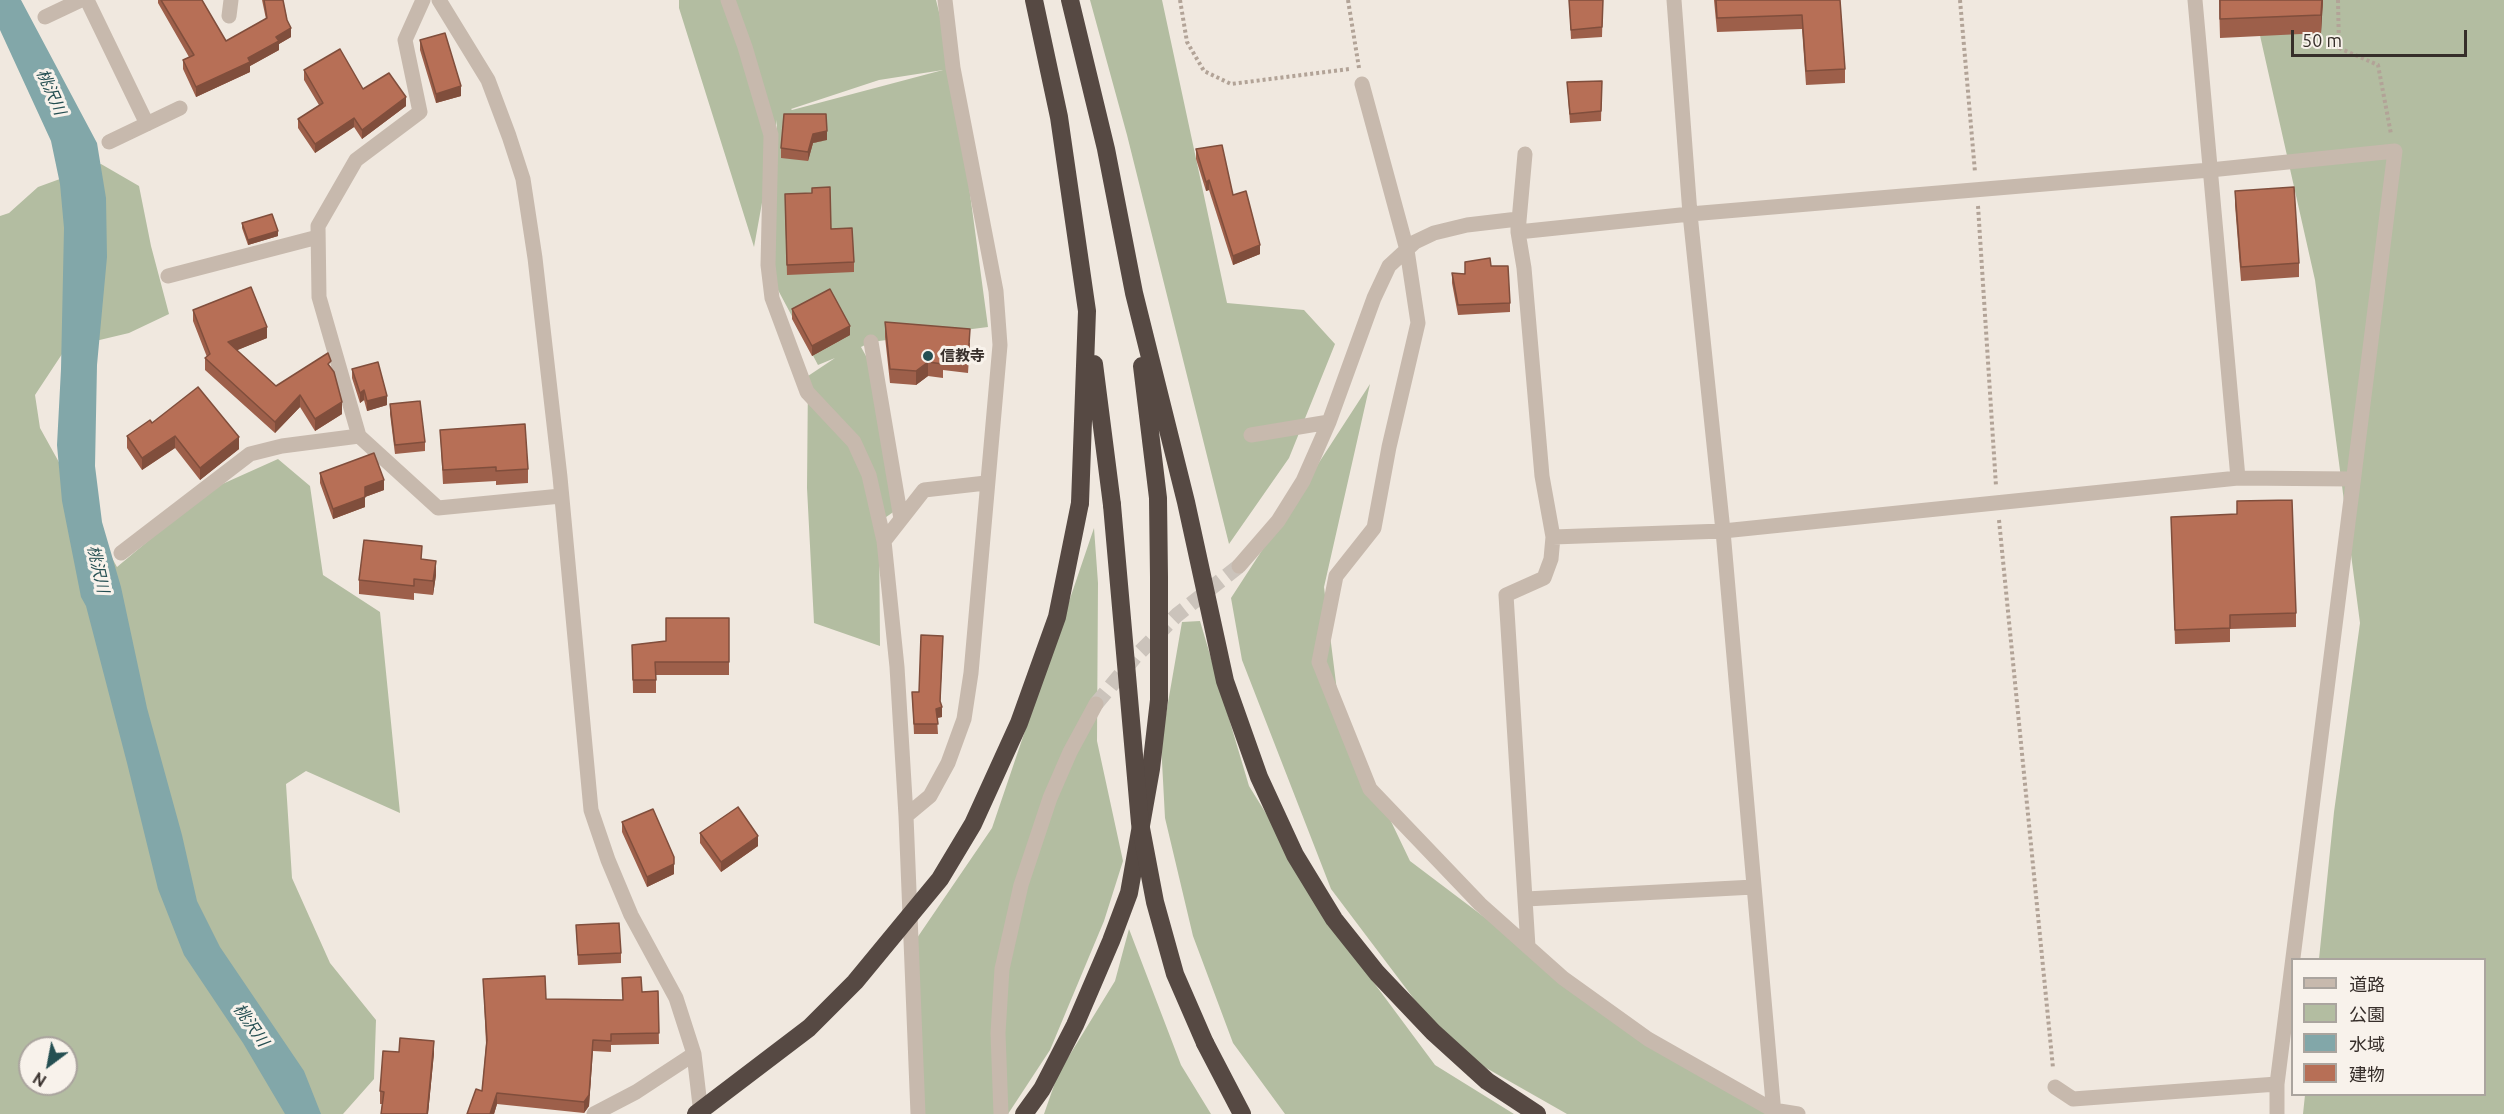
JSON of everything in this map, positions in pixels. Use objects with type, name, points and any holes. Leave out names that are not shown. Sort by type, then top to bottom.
[{"type":"highway","points":[[1034,0],[1059,117],[1112,505],[1140,823],[1155,902],[1175,974],[1205,1042],[1242,1114]]},
{"type":"highway","points":[[1070,0],[1106,149],[1134,293],[1186,502],[1225,681],[1259,777],[1295,855],[1334,919],[1377,973],[1433,1032],[1486,1081],[1537,1114]]},
{"type":"highway","points":[[1024,1114],[1042,1089],[1075,1026],[1129,893],[1151,769],[1158,700],[1158,498],[1134,293]]},
{"type":"highway","points":[[696,1114],[809,1028],[855,982],[940,879],[974,824],[1019,723],[1057,617],[1080,503],[1087,311]]},
{"type":"street","points":[[45,17],[81,0]]},
{"type":"street","points":[[87,0],[147,124]]},
{"type":"street","points":[[229,16],[231,0]]},
{"type":"street","points":[[423,0],[405,40],[420,112],[356,160],[318,225],[319,297],[359,436],[438,508],[561,496]]},
{"type":"street","points":[[440,0],[488,80],[523,180],[536,258],[591,810],[608,860],[631,915],[676,998],[694,1054],[701,1114]]},
{"type":"street","points":[[728,0],[745,47],[771,135],[768,265],[772,298],[807,392],[854,442],[869,475],[884,542],[897,668],[906,816],[918,1114]]},
{"type":"street","points":[[906,816],[930,796],[948,763],[964,719],[971,673],[1000,345],[996,291],[953,68],[945,0]]},
{"type":"street","points":[[1674,0],[1690,214],[1723,531],[1774,1112]]},
{"type":"street","points":[[2195,0],[2238,478]]},
{"type":"street","points":[[1362,84],[1407,250],[1418,323],[1389,447],[1374,528],[1336,576],[1319,662],[1370,789],[1480,904],[1563,978],[1647,1039],[1774,1112],[1798,1114]]},
{"type":"street","points":[[109,142],[180,108]]},
{"type":"street","points":[[1518,232],[1690,214],[1977,191],[2395,151],[2293,958]]},
{"type":"street","points":[[1518,232],[1525,154]]},
{"type":"street","points":[[1239,566],[1278,521],[1297,491],[1329,422],[1374,298],[1389,266],[1415,242],[1434,232],[1467,225],[1518,219],[1542,476],[1552,537],[1551,559],[1544,578],[1506,596],[1528,946]]},
{"type":"street","points":[[168,276],[318,237]]},
{"type":"street","points":[[871,342],[901,519]]},
{"type":"street","points":[[1251,435],[1329,422]]},
{"type":"street","points":[[121,553],[250,454],[282,446],[359,436]]},
{"type":"street","points":[[1552,537],[1723,531],[2238,478],[2352,479]]},
{"type":"street","points":[[884,542],[924,490],[986,483]]},
{"type":"street","points":[[1001,1114],[998,1033],[1002,979],[1021,885],[1050,798],[1070,752],[1096,704]]},
{"type":"street","points":[[1526,899],[1754,886]]},
{"type":"street","points":[[2277,1114],[2277,1084],[2291,971]]},
{"type":"street","points":[[594,1114],[636,1092],[694,1054]]},
{"type":"street","points":[[2055,1087],[2073,1099],[2277,1084]]},
{"type":"path","points":[[1180,0],[1186,42],[1204,71],[1231,84],[1366,67],[1362,84]]},
{"type":"path","points":[[1348,0],[1362,84]]},
{"type":"path","points":[[1960,0],[1977,191],[1997,504],[2055,1087]]},
{"type":"path","points":[[2338,0],[2339,48],[2378,64],[2395,151]]},
{"type":"green space","points":[[679,0],[936,0],[953,68],[988,327],[871,342],[861,347],[876,374],[899,508],[879,522],[880,646],[814,623],[807,488],[808,376],[835,358],[818,365],[770,275],[777,120],[754,247],[679,8]],"holes":[[[943,70],[792,110],[879,80]]]},
{"type":"green space","points":[[1090,0],[1162,0],[1227,303],[1304,310],[1335,344],[1289,458],[1229,544],[1127,135]]},
{"type":"green space","points":[[2252,0],[2504,0],[2504,1114],[2303,1114],[2305,1096],[2486,1096],[2486,958],[2319,958],[2334,812],[2360,623],[2315,280]]},
{"type":"green space","points":[[101,164],[139,186],[151,246],[169,314],[129,333],[66,348],[35,395],[40,428],[117,567],[209,490],[278,459],[310,486],[323,575],[380,612],[400,813],[306,771],[286,784],[292,878],[330,963],[376,1020],[374,1079],[343,1114],[0,1114],[0,216],[9,213],[38,187]]},
{"type":"green space","points":[[1370,384],[1324,587],[1340,715],[1410,861],[1627,1025],[1778,1114],[1567,1114],[1451,1048],[1331,889],[1242,660],[1231,598]]},
{"type":"green space","points":[[1094,528],[1098,583],[1097,741],[1123,861],[1104,921],[1050,1050],[1008,1114],[915,1114],[917,938],[992,828]]},
{"type":"green space","points":[[1200,621],[1249,786],[1357,960],[1435,1065],[1514,1114],[1285,1114],[1233,1043],[1193,936],[1165,818],[1161,743],[1182,622]]},
{"type":"green space","points":[[1129,929],[1181,1065],[1211,1114],[1044,1114],[1058,1074],[1115,981]]},
{"type":"water","name":"桃沢川","points":[[0,0],[21,0],[97,143],[106,198],[107,257],[97,365],[95,466],[102,522],[121,587],[147,708],[182,835],[197,901],[220,947],[304,1071],[321,1114],[285,1114],[243,1043],[184,955],[158,889],[86,606],[81,597],[62,501],[57,445],[64,228],[60,184],[51,141],[0,30]]},
{"type":"building","points":[[161,0],[202,0],[226,41],[267,18],[264,0],[283,0],[291,28],[276,37],[279,41],[248,58],[250,62],[196,87],[183,60],[194,55]]},
{"type":"building","points":[[1569,0],[1603,0],[1602,27],[1571,30]]},
{"type":"building","points":[[1716,0],[1840,0],[1845,69],[1806,71],[1802,15],[1717,18]]},
{"type":"building","points":[[2220,0],[2322,0],[2321,15],[2220,19]]},
{"type":"building","points":[[445,33],[461,86],[436,94],[420,40]]},
{"type":"building","points":[[340,49],[363,89],[389,73],[406,97],[362,130],[354,118],[315,144],[298,119],[323,103],[304,70]]},
{"type":"building","points":[[1602,81],[1601,111],[1570,114],[1567,82]]},
{"type":"building","points":[[784,114],[826,114],[827,131],[813,134],[808,152],[781,148]]},
{"type":"building","points":[[1222,145],[1233,195],[1246,191],[1260,245],[1233,256],[1209,180],[1206,182],[1196,149]]},
{"type":"building","points":[[830,187],[831,229],[852,228],[854,262],[787,265],[785,194],[812,193],[812,188]]},
{"type":"building","points":[[2294,187],[2299,263],[2241,267],[2235,191]]},
{"type":"building","points":[[272,214],[278,231],[248,240],[242,223]]},
{"type":"building","points":[[1490,258],[1491,266],[1508,266],[1510,303],[1458,305],[1452,273],[1465,274],[1465,262]]},
{"type":"building","points":[[251,287],[267,327],[228,342],[276,386],[328,353],[331,361],[328,364],[334,372],[342,402],[315,419],[300,395],[275,422],[205,358],[210,354],[193,310]]},
{"type":"building","points":[[830,289],[850,326],[812,346],[792,309]]},
{"type":"building","name":"信教寺","points":[[885,322],[970,329],[968,359],[943,356],[943,364],[928,362],[916,371],[890,369]]},
{"type":"building","points":[[378,362],[387,396],[367,401],[364,390],[360,393],[352,369]]},
{"type":"building","points":[[198,387],[239,437],[200,468],[175,436],[142,458],[127,436],[150,420],[152,423]]},
{"type":"building","points":[[420,401],[425,442],[395,445],[390,404]]},
{"type":"building","points":[[525,424],[528,469],[496,471],[496,467],[443,470],[440,430]]},
{"type":"building","points":[[374,453],[384,480],[365,487],[365,497],[333,509],[320,473]]},
{"type":"building","points":[[2292,500],[2296,613],[2230,615],[2230,628],[2175,630],[2171,517],[2237,514],[2237,501]]},
{"type":"building","points":[[364,540],[422,546],[421,559],[436,561],[433,581],[414,579],[414,586],[359,580]]},
{"type":"building","points":[[666,618],[729,618],[729,662],[655,662],[656,680],[633,680],[632,645],[666,641]]},
{"type":"building","points":[[921,635],[943,636],[940,701],[942,707],[936,709],[938,724],[914,724],[912,692],[919,692]]},
{"type":"building","points":[[738,807],[758,836],[721,862],[700,833]]},
{"type":"building","points":[[653,809],[674,857],[674,864],[647,877],[622,822]]},
{"type":"building","points":[[619,923],[621,953],[578,955],[576,925]]},
{"type":"building","points":[[545,976],[546,999],[623,1000],[622,978],[641,977],[642,992],[658,991],[659,1033],[611,1034],[611,1041],[593,1040],[589,1095],[584,1102],[497,1093],[490,1114],[467,1114],[476,1089],[482,1091],[487,1040],[483,979]]},
{"type":"building","points":[[400,1038],[434,1041],[427,1114],[381,1114],[384,1092],[380,1091],[383,1051],[399,1052]]},
{"type":"tunnel","points":[[1096,704],[1135,657],[1177,615],[1239,566]]},
{"type":"place","name":"信教寺","points":[[928,356]]}]
